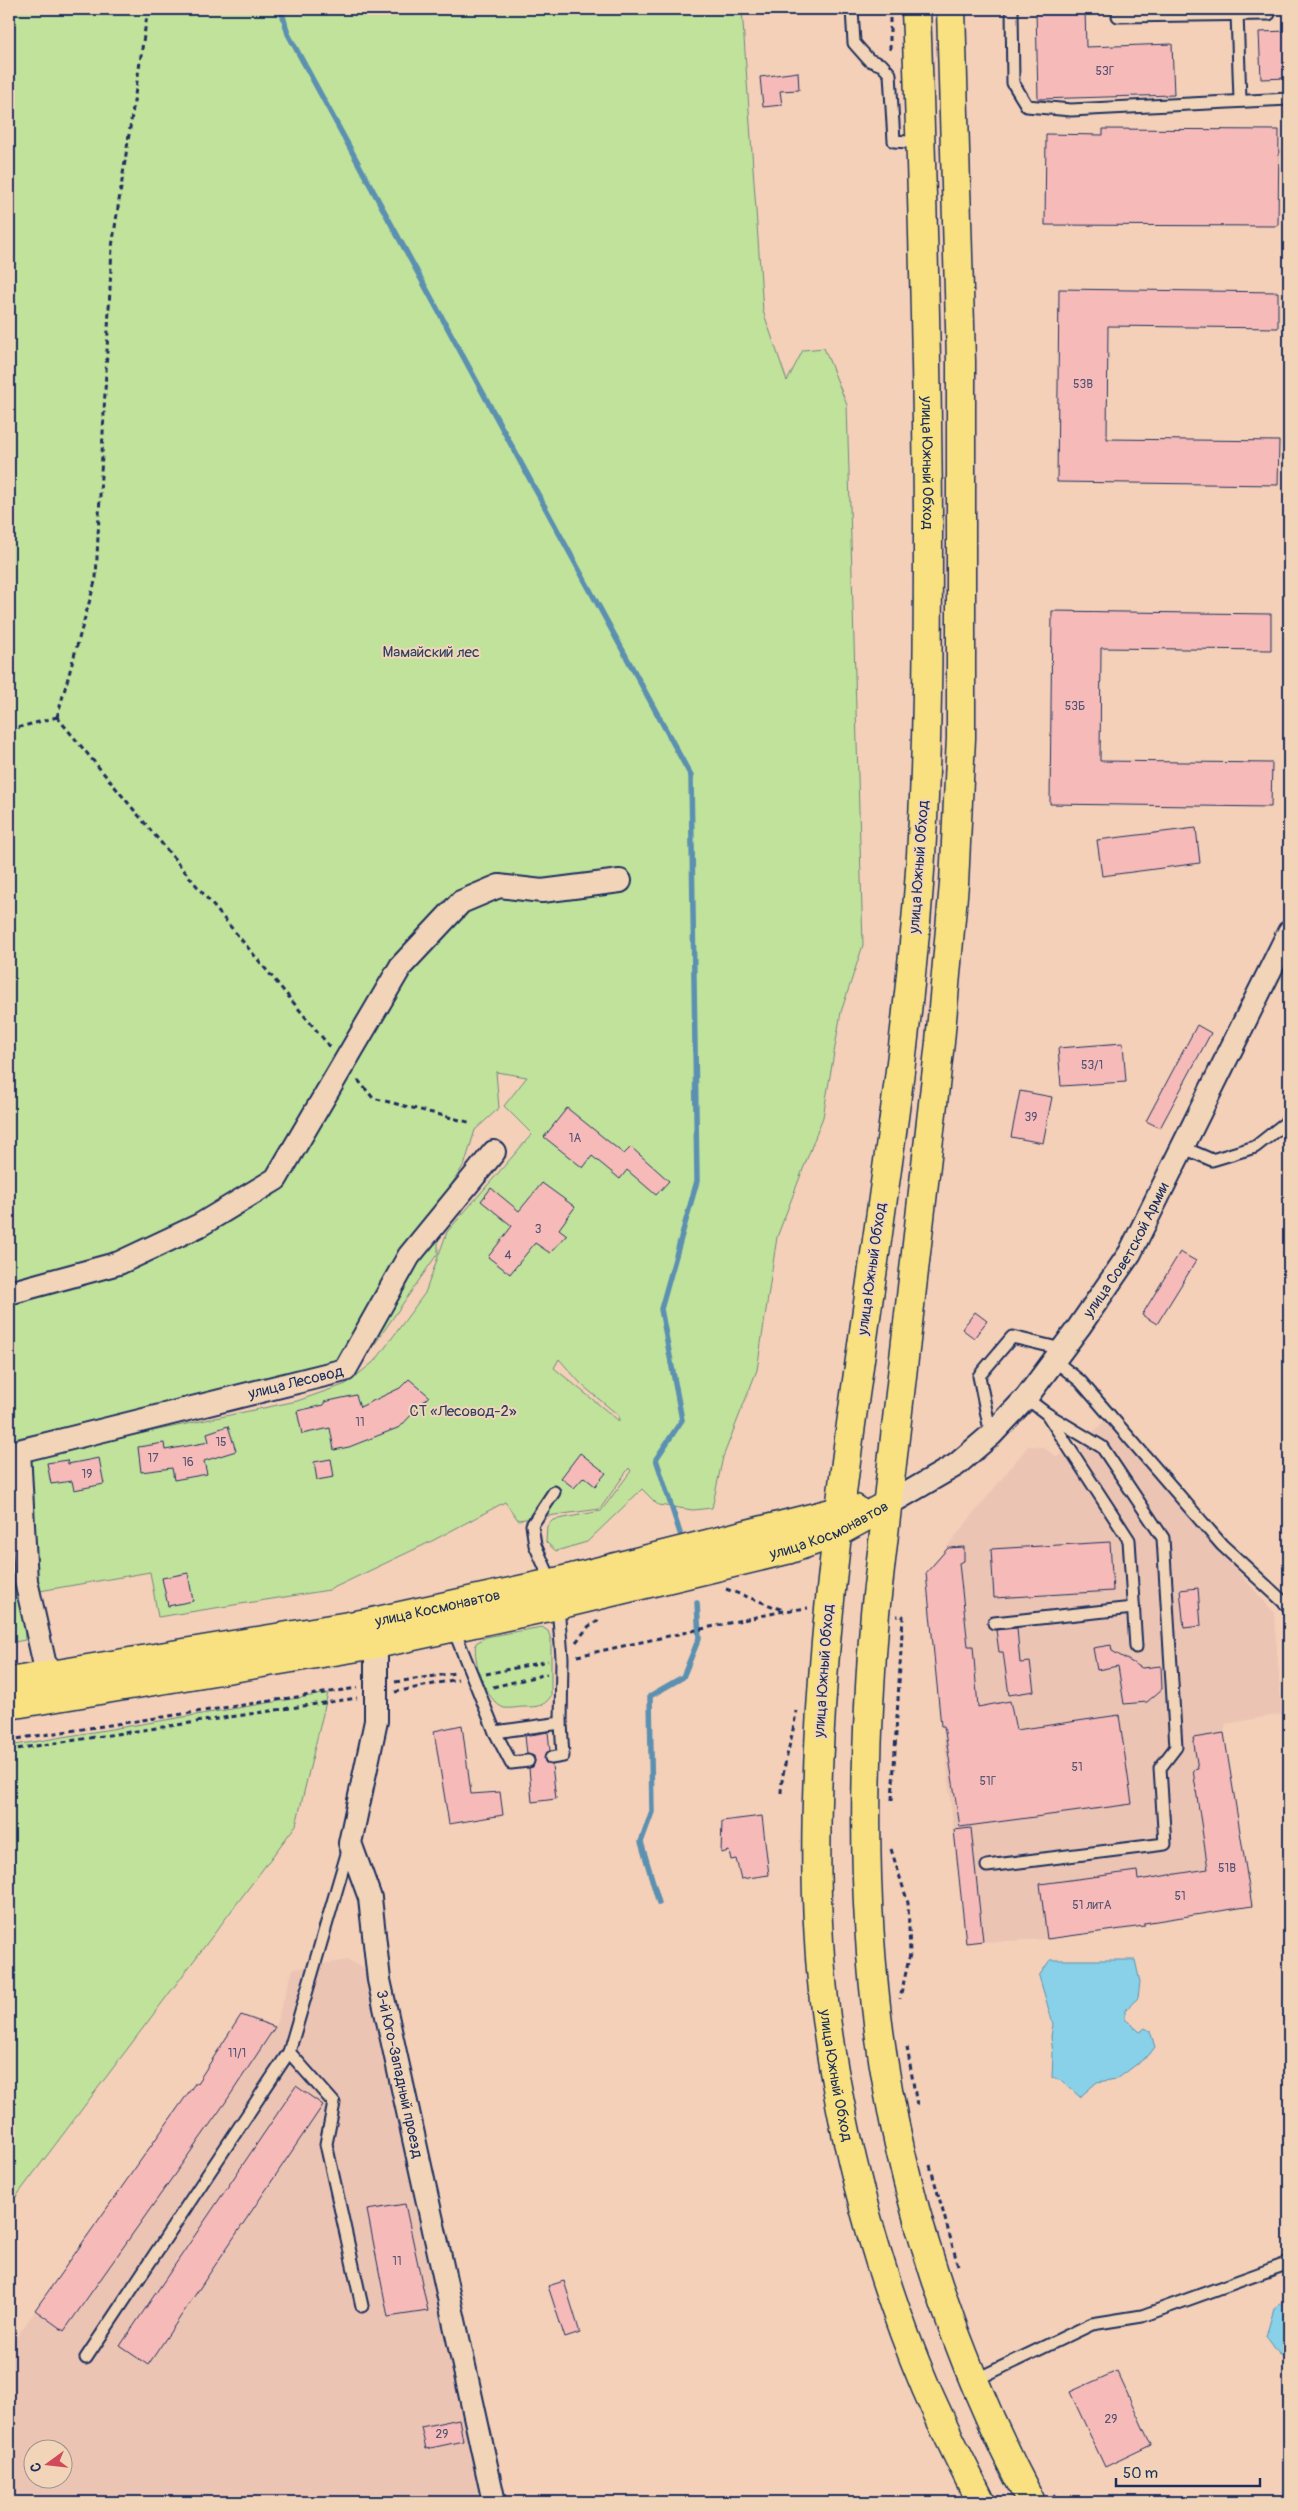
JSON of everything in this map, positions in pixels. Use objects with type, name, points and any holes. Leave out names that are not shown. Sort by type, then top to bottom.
[{"type":"main road","name":"улица Южный Обход","points":[[916,9],[927,362],[928,577],[926,737],[919,881],[905,1039],[837,1522],[820,1726],[816,1851],[822,1982],[833,2066],[848,2142],[869,2226],[890,2290],[926,2386],[981,2502]]},
{"type":"main road","points":[[951,9],[961,362],[961,738],[954,884],[940,1042],[873,1637],[866,1787],[866,1860],[872,1968],[882,2052],[908,2184],[960,2346],[991,2422],[1042,2498]]},
{"type":"main road","name":"улица Космонавтов","points":[[9,1682],[50,1687],[376,1644],[454,1628],[555,1594],[837,1522],[887,1505]]},
{"type":"main road","name":"улица Космонавтов","points":[[9,1705],[50,1687],[373,1622],[555,1594]]},
{"type":"street","points":[[9,1293],[119,1263],[200,1225],[276,1179],[401,966],[461,902],[499,886],[542,891],[620,881]]},
{"type":"street","name":"улица Советской Армии","points":[[887,1505],[956,1464],[991,1435],[1026,1398],[1130,1253],[1184,1148],[1289,932]]},
{"type":"street","name":"улица Лесовод","points":[[50,1687],[26,1581],[14,1452],[345,1370],[409,1256],[494,1152]]},
{"type":"street","points":[[350,1843],[376,1721],[376,1644]]},
{"type":"street","name":"3-й Юго-Западный проезд","points":[[350,1843],[370,1898],[379,1980],[494,2502]]},
{"type":"lane","points":[[852,9],[854,43],[869,60],[882,65],[890,74],[894,141],[921,143]]},
{"type":"lane","points":[[1012,9],[1013,83],[1027,106],[1071,110],[1289,99]]},
{"type":"lane","points":[[1119,9],[1118,16],[1270,14],[1270,9]]},
{"type":"lane","points":[[1237,13],[1240,100]]},
{"type":"lane","points":[[1184,1148],[1212,1160],[1255,1147],[1289,1120]]},
{"type":"lane","points":[[991,1435],[980,1376],[1006,1344],[1012,1337],[1058,1355],[1222,1545],[1289,1607]]},
{"type":"lane","points":[[987,1866],[1165,1844],[1160,1768],[1176,1747],[1163,1538],[1102,1447],[1046,1414],[1026,1398]]},
{"type":"lane","points":[[1046,1414],[1129,1540],[1136,1647]]},
{"type":"lane","points":[[551,1758],[563,1756],[561,1723],[562,1658],[555,1594],[535,1545],[532,1525],[554,1492]]},
{"type":"lane","points":[[994,1623],[1133,1608]]},
{"type":"lane","points":[[454,1628],[496,1732],[511,1763],[528,1761]]},
{"type":"lane","points":[[496,1732],[561,1723]]},
{"type":"lane","points":[[86,2358],[289,2052],[350,1843]]},
{"type":"lane","points":[[289,2052],[334,2103],[326,2144],[362,2306]]},
{"type":"lane","points":[[974,2380],[1092,2324],[1142,2316],[1289,2263]]},
{"type":"path","points":[[57,717],[96,578],[112,247],[148,9]]},
{"type":"path","points":[[890,9],[891,78]]},
{"type":"path","points":[[9,730],[57,717]]},
{"type":"path","points":[[57,717],[373,1098],[472,1122]]},
{"type":"path","points":[[720,1586],[784,1611]]},
{"type":"path","points":[[804,1618],[805,1608]]},
{"type":"path","points":[[9,1740],[473,1676],[784,1611],[811,1608]]},
{"type":"path","points":[[9,1750],[377,1690],[462,1672],[473,1676],[485,1689],[553,1673],[562,1658],[589,1626],[605,1617]]},
{"type":"path","points":[[780,1793],[781,1781],[794,1736],[796,1706]]},
{"type":"path","points":[[906,2040],[918,2109]]},
{"type":"path","points":[[928,2157],[961,2276]]},
{"type":"path","points":[[1042,2498],[1058,2502]]},
{"type":"shaded area","points":[[1104,1421],[1274,1612],[1282,1714],[1226,1724],[1224,1733],[1252,1906],[1156,1921],[1144,1926],[1047,1939],[966,1943],[926,1573],[1028,1446],[1043,1447],[1057,1457],[1061,1453],[1068,1459]]},
{"type":"shaded area","points":[[348,1960],[364,1968],[375,1994],[486,2502],[9,2502],[9,2348],[196,2082],[200,2079],[241,2015],[275,2027],[293,1969]]},
{"type":"green space","name":"Мамайский лес","points":[[9,9],[742,9],[763,311],[787,381],[803,350],[824,348],[847,405],[863,945],[841,1012],[823,1117],[777,1237],[757,1370],[723,1457],[712,1508],[693,1510],[658,1505],[642,1489],[587,1542],[556,1551],[546,1542],[547,1526],[553,1520],[601,1511],[631,1471],[629,1468],[600,1509],[518,1520],[505,1502],[430,1542],[329,1590],[158,1617],[150,1572],[22,1594],[25,1640],[9,1643],[9,1461],[297,1401],[346,1384],[376,1360],[425,1293],[447,1232],[532,1134],[504,1106],[527,1077],[496,1072],[499,1108],[475,1130],[465,1163],[438,1206],[438,1253],[365,1358],[9,1440]],"holes":[[[559,1359],[582,1385],[618,1415],[619,1421],[554,1368]]]},
{"type":"green space","points":[[542,1627],[548,1631],[551,1639],[551,1696],[539,1706],[504,1708],[491,1698],[486,1689],[478,1669],[475,1650],[476,1643],[486,1637]]},
{"type":"green space","points":[[328,1693],[296,1825],[9,2206],[9,1746]]},
{"type":"water","points":[[1050,1960],[1135,1960],[1140,1982],[1138,1998],[1125,2010],[1125,2019],[1140,2032],[1145,2028],[1150,2031],[1155,2047],[1149,2055],[1117,2079],[1097,2082],[1080,2097],[1062,2081],[1052,2078],[1053,2054],[1051,2037],[1053,2024],[1039,1976]]},
{"type":"water","points":[[1289,2298],[1289,2359],[1279,2354],[1266,2336],[1274,2309]]},
{"type":"building","points":[[1036,9],[1085,9],[1086,47],[1172,44],[1174,95],[1038,99]]},
{"type":"building","points":[[1289,31],[1289,78],[1261,79],[1259,32]]},
{"type":"building","points":[[798,72],[799,90],[780,91],[782,105],[763,107],[760,77]]},
{"type":"building","points":[[1103,129],[1279,130],[1278,226],[1045,225],[1046,134],[1103,135]]},
{"type":"building","points":[[1059,289],[1278,292],[1278,328],[1108,326],[1107,439],[1279,441],[1278,485],[1057,482]]},
{"type":"building","points":[[1052,611],[1271,614],[1271,650],[1101,648],[1100,761],[1272,763],[1271,807],[1050,804]]},
{"type":"building","points":[[1196,828],[1200,863],[1102,876],[1097,840]]},
{"type":"building","points":[[1197,1025],[1211,1033],[1160,1128],[1146,1121]]},
{"type":"building","points":[[1123,1043],[1126,1082],[1061,1086],[1058,1048]]},
{"type":"building","points":[[1020,1091],[1052,1097],[1043,1143],[1011,1137]]},
{"type":"building","points":[[567,1108],[624,1154],[631,1147],[669,1181],[656,1195],[627,1170],[620,1179],[592,1156],[583,1168],[544,1137]]},
{"type":"building","points":[[542,1183],[575,1207],[559,1229],[567,1235],[550,1253],[535,1243],[510,1274],[488,1257],[512,1226],[481,1201],[491,1188],[519,1211]]},
{"type":"building","points":[[1180,1252],[1196,1261],[1157,1324],[1142,1315]]},
{"type":"building","points":[[975,1312],[987,1321],[974,1338],[962,1329]]},
{"type":"building","points":[[409,1379],[429,1396],[400,1427],[349,1447],[334,1450],[330,1428],[302,1434],[297,1411],[324,1405],[324,1402],[356,1395],[360,1407],[400,1388]]},
{"type":"building","points":[[228,1426],[236,1451],[204,1461],[207,1474],[174,1480],[172,1468],[141,1472],[138,1447],[164,1443],[165,1450],[209,1442],[207,1433]]},
{"type":"building","points":[[580,1453],[606,1473],[595,1486],[584,1477],[574,1488],[561,1478]]},
{"type":"building","points":[[99,1458],[104,1484],[74,1490],[72,1481],[51,1484],[47,1463],[67,1460],[68,1464]]},
{"type":"building","points":[[331,1459],[334,1477],[317,1480],[314,1462]]},
{"type":"building","points":[[1110,1542],[1113,1591],[994,1598],[991,1549]]},
{"type":"building","points":[[964,1547],[964,1561],[959,1563],[968,1646],[973,1646],[978,1707],[1010,1701],[1016,1730],[1119,1715],[1132,1804],[960,1827],[944,1726],[941,1726],[926,1573],[948,1548]]},
{"type":"building","points":[[188,1573],[193,1601],[168,1606],[162,1578]]},
{"type":"building","points":[[1198,1588],[1201,1626],[1184,1628],[1180,1590]]},
{"type":"building","points":[[1017,1628],[1020,1663],[1030,1662],[1034,1691],[1009,1695],[1003,1652],[999,1652],[996,1630]]},
{"type":"building","points":[[1111,1645],[1112,1651],[1142,1668],[1161,1666],[1162,1689],[1147,1702],[1124,1704],[1118,1666],[1097,1670],[1093,1648]]},
{"type":"building","points":[[462,1725],[471,1794],[500,1792],[503,1815],[449,1824],[434,1731]]},
{"type":"building","points":[[548,1732],[550,1751],[546,1753],[544,1759],[546,1763],[552,1765],[556,1799],[532,1802],[529,1768],[533,1767],[535,1761],[534,1756],[527,1754],[525,1736]]},
{"type":"building","points":[[1224,1733],[1252,1906],[1144,1923],[1144,1926],[1047,1939],[1040,1884],[1137,1871],[1138,1880],[1208,1869],[1193,1770],[1198,1769],[1193,1738]]},
{"type":"building","points":[[762,1816],[769,1875],[741,1879],[736,1859],[731,1860],[729,1851],[721,1853],[722,1821]]},
{"type":"building","points":[[971,1828],[983,1941],[966,1943],[954,1830]]},
{"type":"building","points":[[241,2015],[275,2027],[225,2103],[64,2331],[35,2310],[197,2083]]},
{"type":"building","points":[[296,2086],[323,2105],[148,2365],[120,2346]]},
{"type":"building","points":[[405,2204],[428,2311],[388,2317],[367,2210]]},
{"type":"building","points":[[564,2281],[580,2333],[565,2338],[548,2286]]},
{"type":"building","points":[[1117,2371],[1151,2445],[1105,2467],[1070,2392]]},
{"type":"building","points":[[459,2419],[463,2441],[426,2449],[421,2427]]},
{"type":"waterway","points":[[281,9],[288,34],[691,776],[697,1181],[661,1309],[682,1420],[656,1459],[680,1533]]},
{"type":"waterway","points":[[659,1903],[641,1842],[652,1812],[650,1696],[683,1677],[699,1638],[697,1603]]},
{"type":"park label","name":"СТ «Лесовод-2»","points":[[463,1411]]}]
